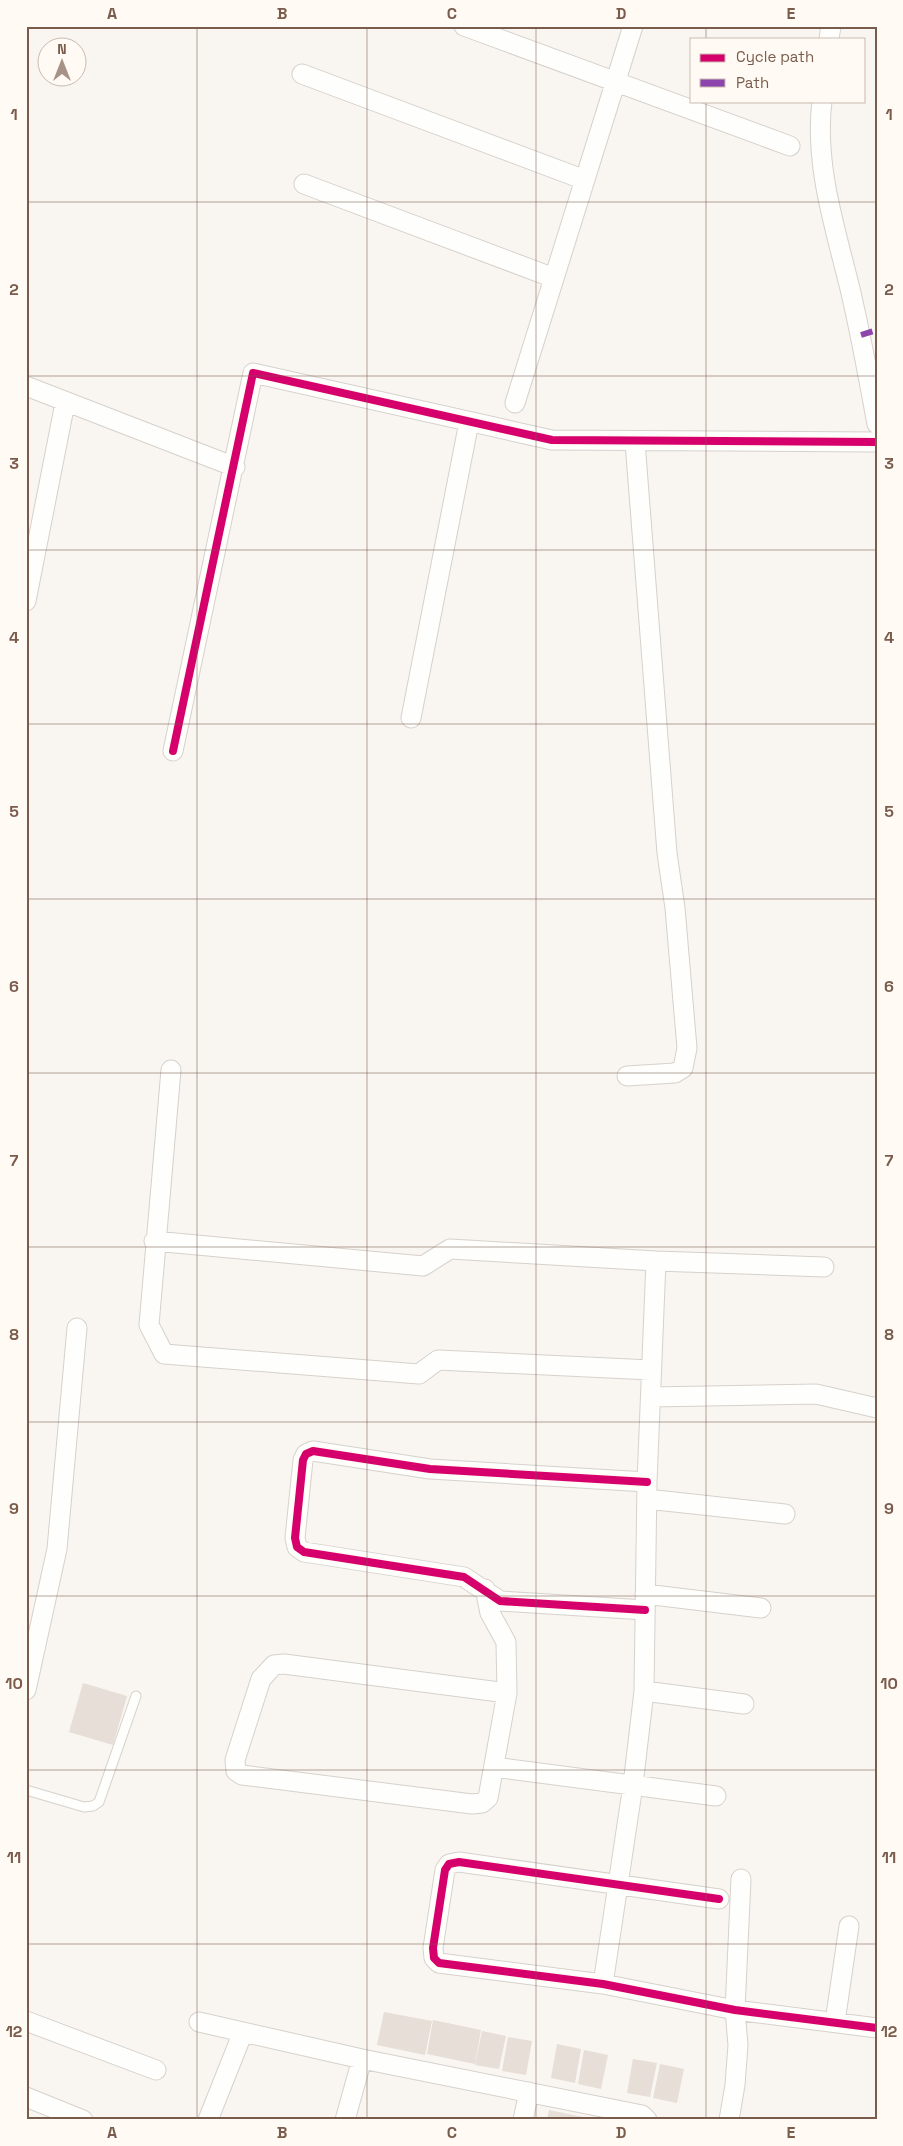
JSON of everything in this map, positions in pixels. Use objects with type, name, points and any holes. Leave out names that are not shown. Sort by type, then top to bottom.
[{"type":"street","points":[[464,26],[790,146]]},
{"type":"street","points":[[515,403],[633,26]]},
{"type":"street","points":[[302,74],[585,180]]},
{"type":"street","points":[[822,102],[819,143],[823,175],[861,335],[877,424]]},
{"type":"street","points":[[304,184],[554,278]]},
{"type":"street","points":[[173,751],[235,467],[253,373],[552,440],[877,442]]},
{"type":"street","points":[[26,386],[65,403],[235,467]]},
{"type":"street","points":[[26,601],[65,403]]},
{"type":"street","points":[[411,718],[469,422]]},
{"type":"street","points":[[627,1076],[675,1073],[682,1068],[687,1048],[675,908],[667,853],[635,442]]},
{"type":"street","points":[[170,1070],[154,1241],[149,1325],[164,1354],[419,1374],[438,1360],[651,1370]]},
{"type":"street","points":[[154,1241],[423,1266],[450,1249],[656,1261],[824,1267]]},
{"type":"street","points":[[603,1984],[634,1785],[644,1691],[647,1490],[656,1261]]},
{"type":"street","points":[[26,1690],[57,1549],[77,1328]]},
{"type":"street","points":[[652,1397],[816,1394],[877,1408]]},
{"type":"street","points":[[761,1608],[645,1602],[500,1600],[485,1589],[464,1578],[304,1552],[297,1547],[295,1538],[303,1460],[306,1454],[313,1451],[430,1469],[647,1490],[785,1514]]},
{"type":"street","points":[[485,1589],[490,1613],[506,1642],[507,1693],[488,1798],[482,1803],[472,1804],[242,1776],[236,1771],[235,1760],[261,1679],[274,1665],[284,1664],[507,1693]]},
{"type":"street","points":[[644,1691],[744,1704]]},
{"type":"street","points":[[494,1767],[716,1796]]},
{"type":"street","points":[[718,1899],[459,1862],[449,1864],[444,1870],[434,1938],[434,1958],[439,1963],[603,1984],[735,2010],[877,2028]]},
{"type":"street","points":[[729,2120],[736,2075],[738,2045],[735,2010],[741,1879]]},
{"type":"street","points":[[836,2022],[849,1926]]},
{"type":"street","points":[[26,2021],[156,2070]]},
{"type":"street","points":[[200,2022],[362,2059],[642,2115],[647,2120]]},
{"type":"street","points":[[208,2120],[243,2032]]},
{"type":"street","points":[[345,2120],[362,2059]]},
{"type":"street","points":[[522,2120],[529,2092]]},
{"type":"street","points":[[26,2097],[83,2120]]},
{"type":"lane","points":[[26,1790],[84,1807],[93,1806],[99,1802],[136,1696]]},
{"type":"building","points":[[83,1683],[127,1696],[113,1745],[69,1732]]},
{"type":"building","points":[[384,2012],[432,2021],[425,2055],[377,2045]]},
{"type":"building","points":[[433,2020],[481,2030],[475,2064],[427,2054]]},
{"type":"building","points":[[482,2031],[506,2036],[499,2069],[475,2065]]},
{"type":"building","points":[[508,2037],[532,2041],[526,2075],[502,2071]]},
{"type":"building","points":[[557,2044],[581,2049],[575,2083],[551,2078]]},
{"type":"building","points":[[584,2050],[608,2055],[601,2089],[578,2084]]},
{"type":"building","points":[[633,2059],[657,2063],[650,2097],[627,2093]]},
{"type":"building","points":[[660,2064],[684,2069],[677,2103],[653,2098]]},
{"type":"building","points":[[549,2110],[583,2117],[582,2120],[547,2120]]},
{"type":"marked path","points":[[861,335],[877,330]]},
{"type":"cycle path","points":[[173,751],[253,373],[552,440],[877,442]]},
{"type":"cycle path","points":[[645,1610],[500,1601],[464,1577],[304,1552],[297,1547],[295,1538],[303,1460],[306,1454],[313,1451],[430,1469],[647,1482]]},
{"type":"cycle path","points":[[719,1899],[459,1862],[449,1864],[445,1870],[433,1948],[434,1958],[439,1963],[603,1984],[735,2010],[877,2028]]}]
